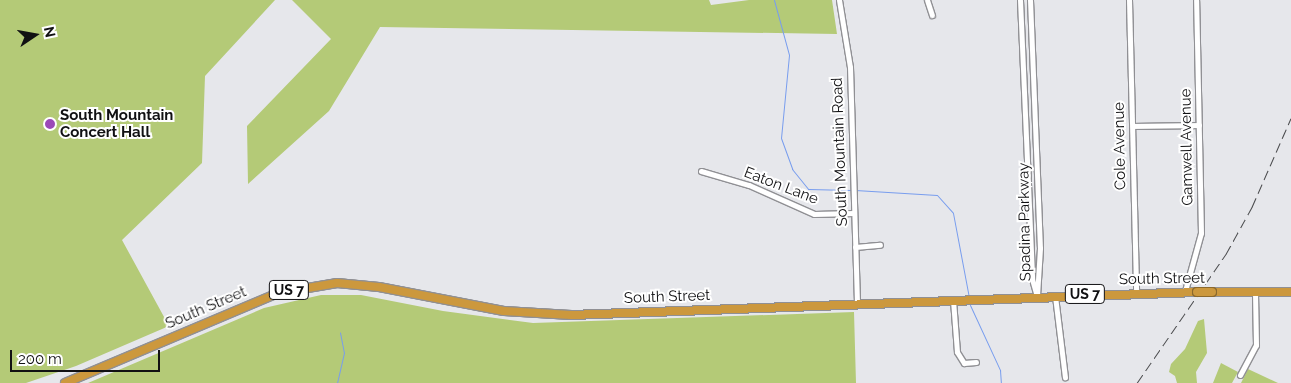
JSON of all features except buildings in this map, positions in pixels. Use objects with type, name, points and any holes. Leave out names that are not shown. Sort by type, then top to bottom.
[{"type":"highway","name":"South Street","points":[[65,383],[278,293],[328,284],[379,287],[478,306],[546,315],[1136,292],[1291,292]]},
{"type":"street","name":"South Mountain Road","points":[[839,0],[850,67],[857,304]]},
{"type":"street","points":[[928,0],[932,15]]},
{"type":"street","name":"Spadina Parkway","points":[[1020,0],[1032,278],[1037,297]]},
{"type":"street","name":"Spadina Parkway","points":[[1030,0],[1040,277],[1037,297]]},
{"type":"street","name":"Cole Avenue","points":[[1129,0],[1136,292]]},
{"type":"street","name":"Gamwell Avenue","points":[[1185,291],[1201,233],[1196,0]]},
{"type":"street","points":[[1026,117],[1035,118]]},
{"type":"street","points":[[1133,126],[1199,125]]},
{"type":"street","name":"Eaton Lane","points":[[701,171],[749,186],[814,214],[854,213]]},
{"type":"street","points":[[1029,198],[1038,198]]},
{"type":"street","points":[[855,247],[880,245]]},
{"type":"street","points":[[1240,375],[1256,345],[1255,292]]},
{"type":"street","points":[[1055,296],[1065,377]]},
{"type":"street","points":[[953,300],[957,352],[964,362],[976,362]]},
{"type":"green space","name":"South Mountain Concert Hall","points":[[0,0],[275,0],[205,76],[202,163],[122,240],[169,326],[76,366],[26,383],[0,383]]},
{"type":"green space","points":[[292,0],[709,0],[711,5],[749,0],[832,0],[837,34],[380,27],[329,111],[248,184],[247,126],[331,39]]},
{"type":"green space","points":[[321,295],[361,295],[443,311],[533,323],[854,312],[856,383],[88,383],[264,308]]},
{"type":"green space","points":[[1204,319],[1207,353],[1196,372],[1197,383],[1177,383],[1175,376],[1169,372],[1171,364],[1185,349],[1198,321]]},
{"type":"green space","points":[[1221,363],[1238,372],[1232,383],[1213,383]]},
{"type":"green space","points":[[1248,369],[1278,383],[1241,383]]},
{"type":"waterway","points":[[774,0],[789,55],[781,138],[792,169],[808,189],[851,190]]},
{"type":"waterway","points":[[855,190],[937,195],[953,213],[969,298]]},
{"type":"waterway","points":[[970,305],[1000,370],[1001,383]]},
{"type":"waterway","points":[[337,383],[344,353],[340,332]]},
{"type":"railway","points":[[1137,383],[1226,254],[1252,207],[1291,118]]},
{"type":"place","name":"South Mountain Concert Hall","points":[[50,124]]}]
